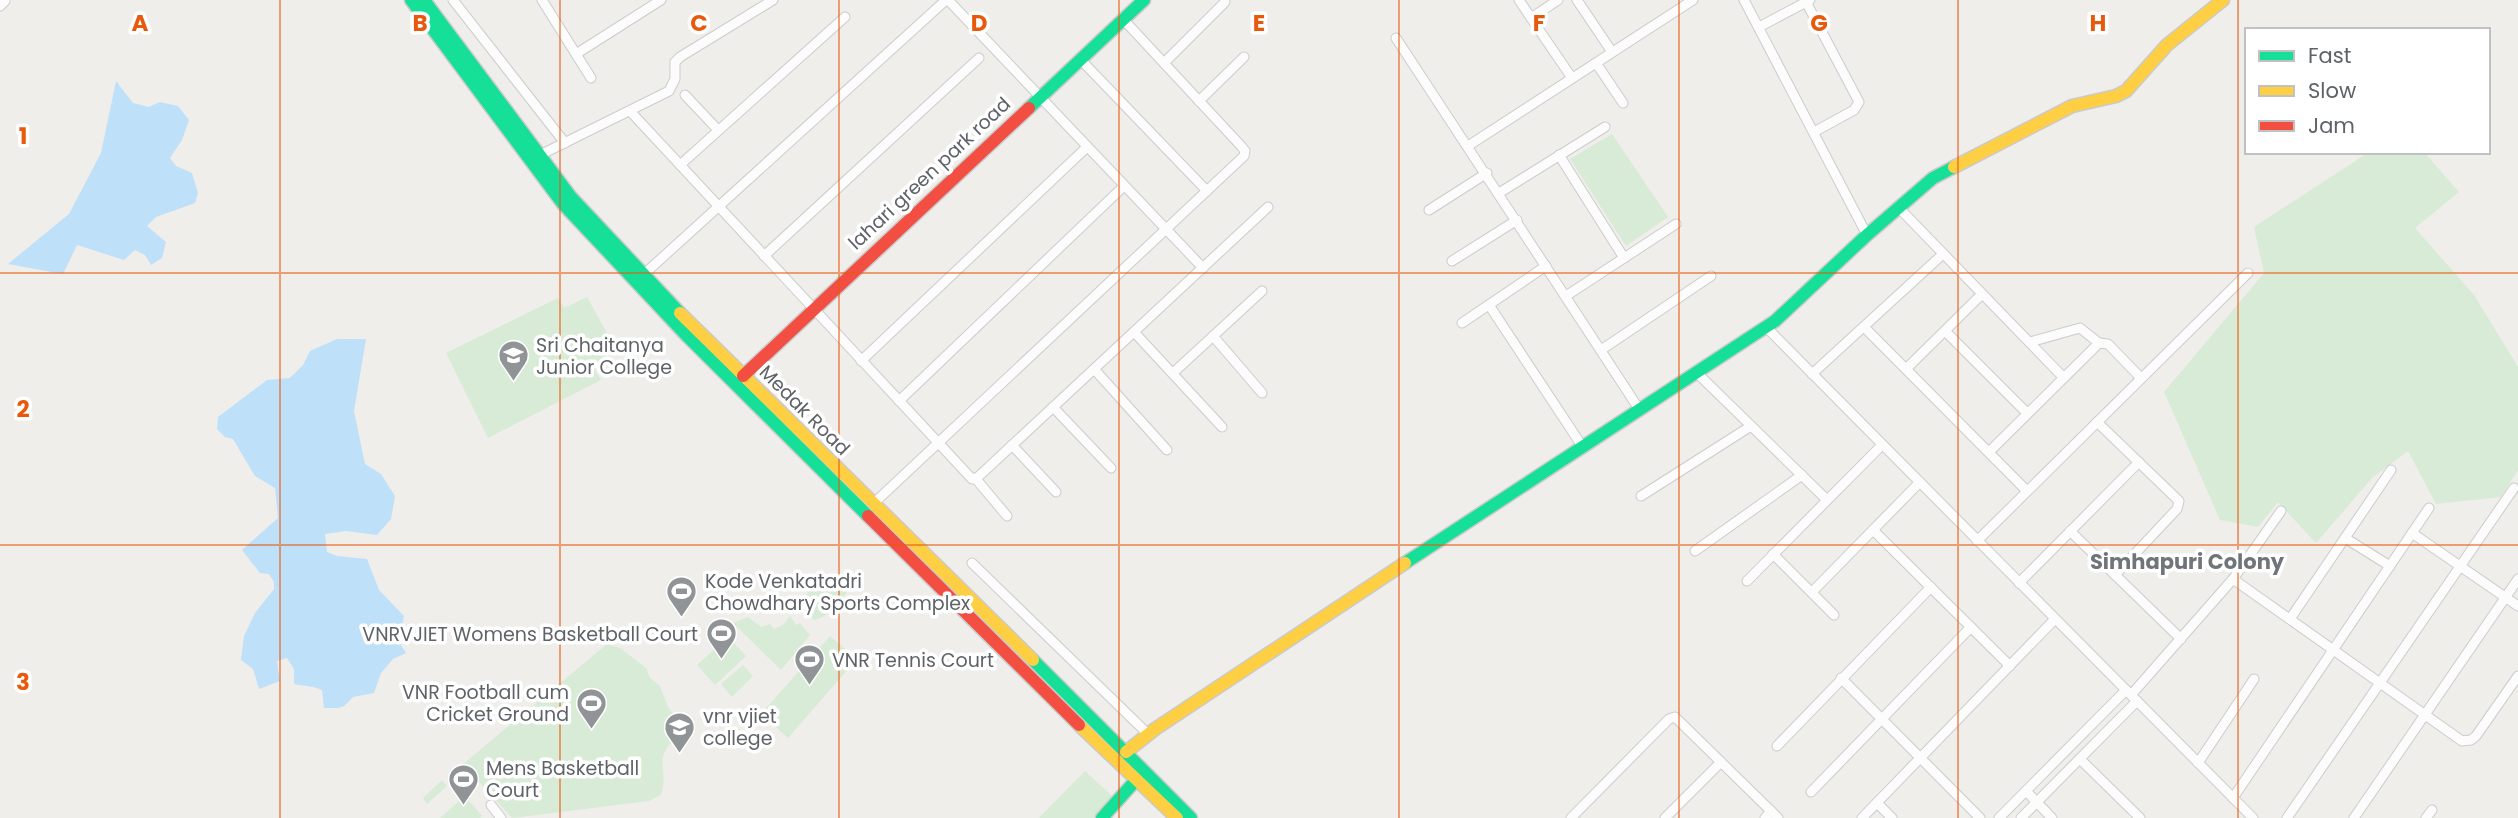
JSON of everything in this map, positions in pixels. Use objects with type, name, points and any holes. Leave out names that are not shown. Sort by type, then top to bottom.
[{"type":"main road","name":"Medak Road","points":[[411,0],[563,204],[601,247],[687,336],[1177,818]]},
{"type":"main road","name":"Medak Road","points":[[424,0],[571,197],[642,276],[1191,818]]},
{"type":"main road","name":"lahari green park road","points":[[743,376],[1144,0]]},
{"type":"main road","points":[[1126,752],[1148,734],[1766,327],[1933,178],[2062,111],[2126,91],[2167,45],[2223,0]]},
{"type":"main road","points":[[1102,818],[1136,780]]},
{"type":"street","points":[[453,0],[565,143]]},
{"type":"street","points":[[542,0],[591,78]]},
{"type":"street","points":[[576,54],[661,0]]},
{"type":"street","points":[[540,155],[669,90],[675,79],[675,62],[680,57],[773,0]]},
{"type":"street","points":[[642,276],[947,0],[1203,268]]},
{"type":"street","points":[[1519,0],[1572,78]]},
{"type":"street","points":[[1531,18],[1558,0]]},
{"type":"street","points":[[1577,0],[1612,52]]},
{"type":"street","points":[[1468,146],[1693,0]]},
{"type":"street","points":[[1744,0],[1867,235]]},
{"type":"street","points":[[1759,27],[1808,1],[1859,102],[1854,110],[1814,132]]},
{"type":"street","points":[[1164,63],[1225,2]]},
{"type":"street","points":[[680,165],[845,17]]},
{"type":"street","points":[[873,504],[1240,160],[1245,151],[1122,19]]},
{"type":"street","points":[[1396,38],[1487,173],[1639,409]]},
{"type":"street","points":[[1199,101],[1244,57]]},
{"type":"street","points":[[764,256],[979,58]]},
{"type":"street","points":[[1080,59],[1207,191]]},
{"type":"street","points":[[1596,63],[1623,103]]},
{"type":"street","points":[[685,95],[718,130]]},
{"type":"street","points":[[630,111],[968,476],[976,479],[1007,516]]},
{"type":"street","points":[[1499,193],[1605,127]]},
{"type":"street","points":[[861,360],[1087,147]]},
{"type":"street","points":[[1559,155],[1624,258]]},
{"type":"street","points":[[1429,210],[1487,173]]},
{"type":"street","points":[[899,401],[1124,186]]},
{"type":"street","points":[[976,479],[1268,207]]},
{"type":"street","points":[[1898,207],[2063,377]]},
{"type":"street","points":[[1452,261],[1517,220]]},
{"type":"street","points":[[1566,296],[1676,224]]},
{"type":"street","points":[[1812,374],[1943,254]]},
{"type":"street","points":[[1462,323],[1546,266]]},
{"type":"street","points":[[1977,541],[2248,273]]},
{"type":"street","points":[[1601,350],[1711,276]]},
{"type":"street","points":[[1173,373],[1262,291]]},
{"type":"street","points":[[1906,369],[1982,294]]},
{"type":"street","points":[[1489,305],[1582,446]]},
{"type":"street","points":[[1766,327],[2252,818]]},
{"type":"street","points":[[1864,327],[2027,491]]},
{"type":"street","points":[[2030,342],[2080,328],[2099,342],[2108,344],[2141,378]]},
{"type":"street","points":[[1945,331],[2027,414]]},
{"type":"street","points":[[1134,332],[1222,427]]},
{"type":"street","points":[[1213,336],[1262,393]]},
{"type":"street","points":[[1989,453],[2099,342]]},
{"type":"street","points":[[1094,369],[1167,450]]},
{"type":"street","points":[[1696,372],[1827,500]]},
{"type":"street","points":[[1053,407],[1111,468]]},
{"type":"street","points":[[2097,422],[2177,498],[2180,506],[2115,575]]},
{"type":"street","points":[[1641,496],[1751,426]]},
{"type":"street","points":[[1012,445],[1056,492]]},
{"type":"street","points":[[1747,581],[1882,445]]},
{"type":"street","points":[[2019,583],[2139,462]]},
{"type":"street","points":[[2290,620],[2391,470]]},
{"type":"street","points":[[1695,551],[1802,475]]},
{"type":"street","points":[[1812,592],[1920,482]]},
{"type":"street","points":[[2287,818],[2514,488]]},
{"type":"street","points":[[2232,798],[2429,508]]},
{"type":"street","points":[[2021,818],[2080,759],[2233,579],[2281,511]]},
{"type":"street","points":[[1873,530],[2010,666]]},
{"type":"street","points":[[2070,531],[2181,639]]},
{"type":"street","points":[[2412,533],[2518,606]]},
{"type":"street","points":[[2345,538],[2390,566]]},
{"type":"street","points":[[1773,554],[1834,615]]},
{"type":"street","points":[[972,563],[1148,734]]},
{"type":"street","points":[[2233,579],[2462,741],[2471,740],[2518,676]]},
{"type":"street","points":[[2354,818],[2518,579]]},
{"type":"street","points":[[1777,746],[1931,587]]},
{"type":"street","points":[[1862,818],[2055,619]]},
{"type":"street","points":[[1811,792],[1971,627]]},
{"type":"street","points":[[1841,678],[1980,818]]},
{"type":"street","points":[[2198,763],[2254,678]]},
{"type":"street","points":[[1999,818],[2131,696]]},
{"type":"street","points":[[1571,818],[1672,718],[1678,719],[1771,816]]},
{"type":"street","points":[[2080,759],[2140,818]]},
{"type":"street","points":[[1665,818],[1721,762]]},
{"type":"street","points":[[2026,792],[2052,818]]},
{"type":"street","points":[[1877,803],[1892,818]]},
{"type":"street","points":[[491,806],[501,818]]},
{"type":"green space","points":[[1612,134],[1668,217],[1626,246],[1570,159]]},
{"type":"green space","points":[[2366,154],[2426,154],[2459,192],[2415,228],[2474,295],[2518,367],[2518,470],[2501,497],[2436,504],[2408,451],[2372,478],[2316,543],[2278,502],[2258,527],[2220,520],[2164,392],[2264,273],[2254,227]]},
{"type":"green space","points":[[587,297],[617,351],[591,364],[601,380],[488,438],[446,353],[558,298],[564,308]]},
{"type":"green space","points":[[819,576],[836,580],[847,592],[825,616],[815,620],[808,616],[806,599],[811,584]]},
{"type":"green space","points":[[790,616],[796,625],[800,623],[810,635],[781,670],[733,623],[748,617],[761,627],[770,624],[774,629],[783,625]]},
{"type":"green space","name":"VNR Tennis Court","points":[[830,636],[857,659],[788,738],[761,714]]},
{"type":"green space","name":"VNRVJIET Womens Basketball Court","points":[[728,637],[746,656],[715,685],[697,665]]},
{"type":"green space","name":"VNR Football cum Cricket Ground","points":[[607,644],[620,648],[646,668],[650,678],[660,686],[668,707],[681,725],[679,735],[665,751],[663,758],[661,795],[649,801],[512,818],[463,764]]},
{"type":"green space","points":[[743,665],[753,676],[732,697],[721,684]]},
{"type":"green space","points":[[1085,771],[1112,796],[1095,818],[1039,818]]},
{"type":"green space","points":[[442,780],[447,786],[427,804],[423,798]]},
{"type":"green space","name":"Mens Basketball Court","points":[[465,796],[482,816],[480,818],[440,818]]},
{"type":"water","points":[[116,81],[133,103],[149,107],[160,102],[178,106],[189,120],[182,140],[170,158],[176,166],[192,173],[198,193],[195,203],[156,217],[147,226],[166,242],[162,258],[151,265],[145,255],[135,250],[124,260],[77,245],[63,274],[8,264],[69,214],[101,153]]},
{"type":"water","points":[[337,339],[366,339],[354,411],[365,464],[381,474],[395,496],[391,519],[377,535],[346,531],[325,534],[327,552],[337,556],[367,559],[379,590],[404,616],[399,642],[406,653],[393,659],[381,673],[374,693],[353,697],[338,708],[324,708],[322,690],[294,684],[294,669],[287,658],[277,661],[280,681],[259,689],[253,669],[241,660],[244,636],[255,613],[274,589],[274,582],[269,574],[260,573],[242,550],[278,518],[275,488],[255,476],[233,439],[225,437],[217,429],[218,417],[267,380],[290,378],[303,365],[310,351]]},
{"type":"traffic: fast","points":[[411,0],[563,204],[687,336],[868,516]]},
{"type":"traffic: fast","points":[[424,0],[571,197],[680,313]]},
{"type":"traffic: fast","points":[[1029,108],[1144,0]]},
{"type":"traffic: fast","points":[[1405,563],[1775,321],[1933,178],[1954,167]]},
{"type":"traffic: fast","points":[[1033,660],[1191,818]]},
{"type":"traffic: fast","points":[[1102,818],[1136,780]]},
{"type":"traffic: slow","points":[[1954,167],[2072,106],[2116,96],[2126,91],[2167,45],[2223,0]]},
{"type":"traffic: slow","points":[[680,313],[1033,660]]},
{"type":"traffic: slow","points":[[1126,752],[1155,729],[1405,563]]},
{"type":"traffic: slow","points":[[1079,725],[1177,818]]},
{"type":"traffic: jam","points":[[743,376],[1029,108]]},
{"type":"traffic: jam","points":[[868,516],[1079,725]]},
{"type":"place","name":"Sri Chaitanya Junior College","points":[[513,383]]},
{"type":"place","name":"Kode Venkatadri Chowdhary Sports Complex","points":[[682,619]]},
{"type":"place","name":"VNRVJIET Womens Basketball Court","points":[[721,661]]},
{"type":"place","name":"VNR Tennis Court","points":[[809,687]]},
{"type":"place","name":"VNR Football cum Cricket Ground","points":[[592,730]]},
{"type":"place","name":"vnr vjiet college","points":[[680,754]]},
{"type":"place","name":"Mens Basketball Court","points":[[463,806]]},
{"type":"district","name":"Simhapuri Colony","points":[[2187,562]]}]
